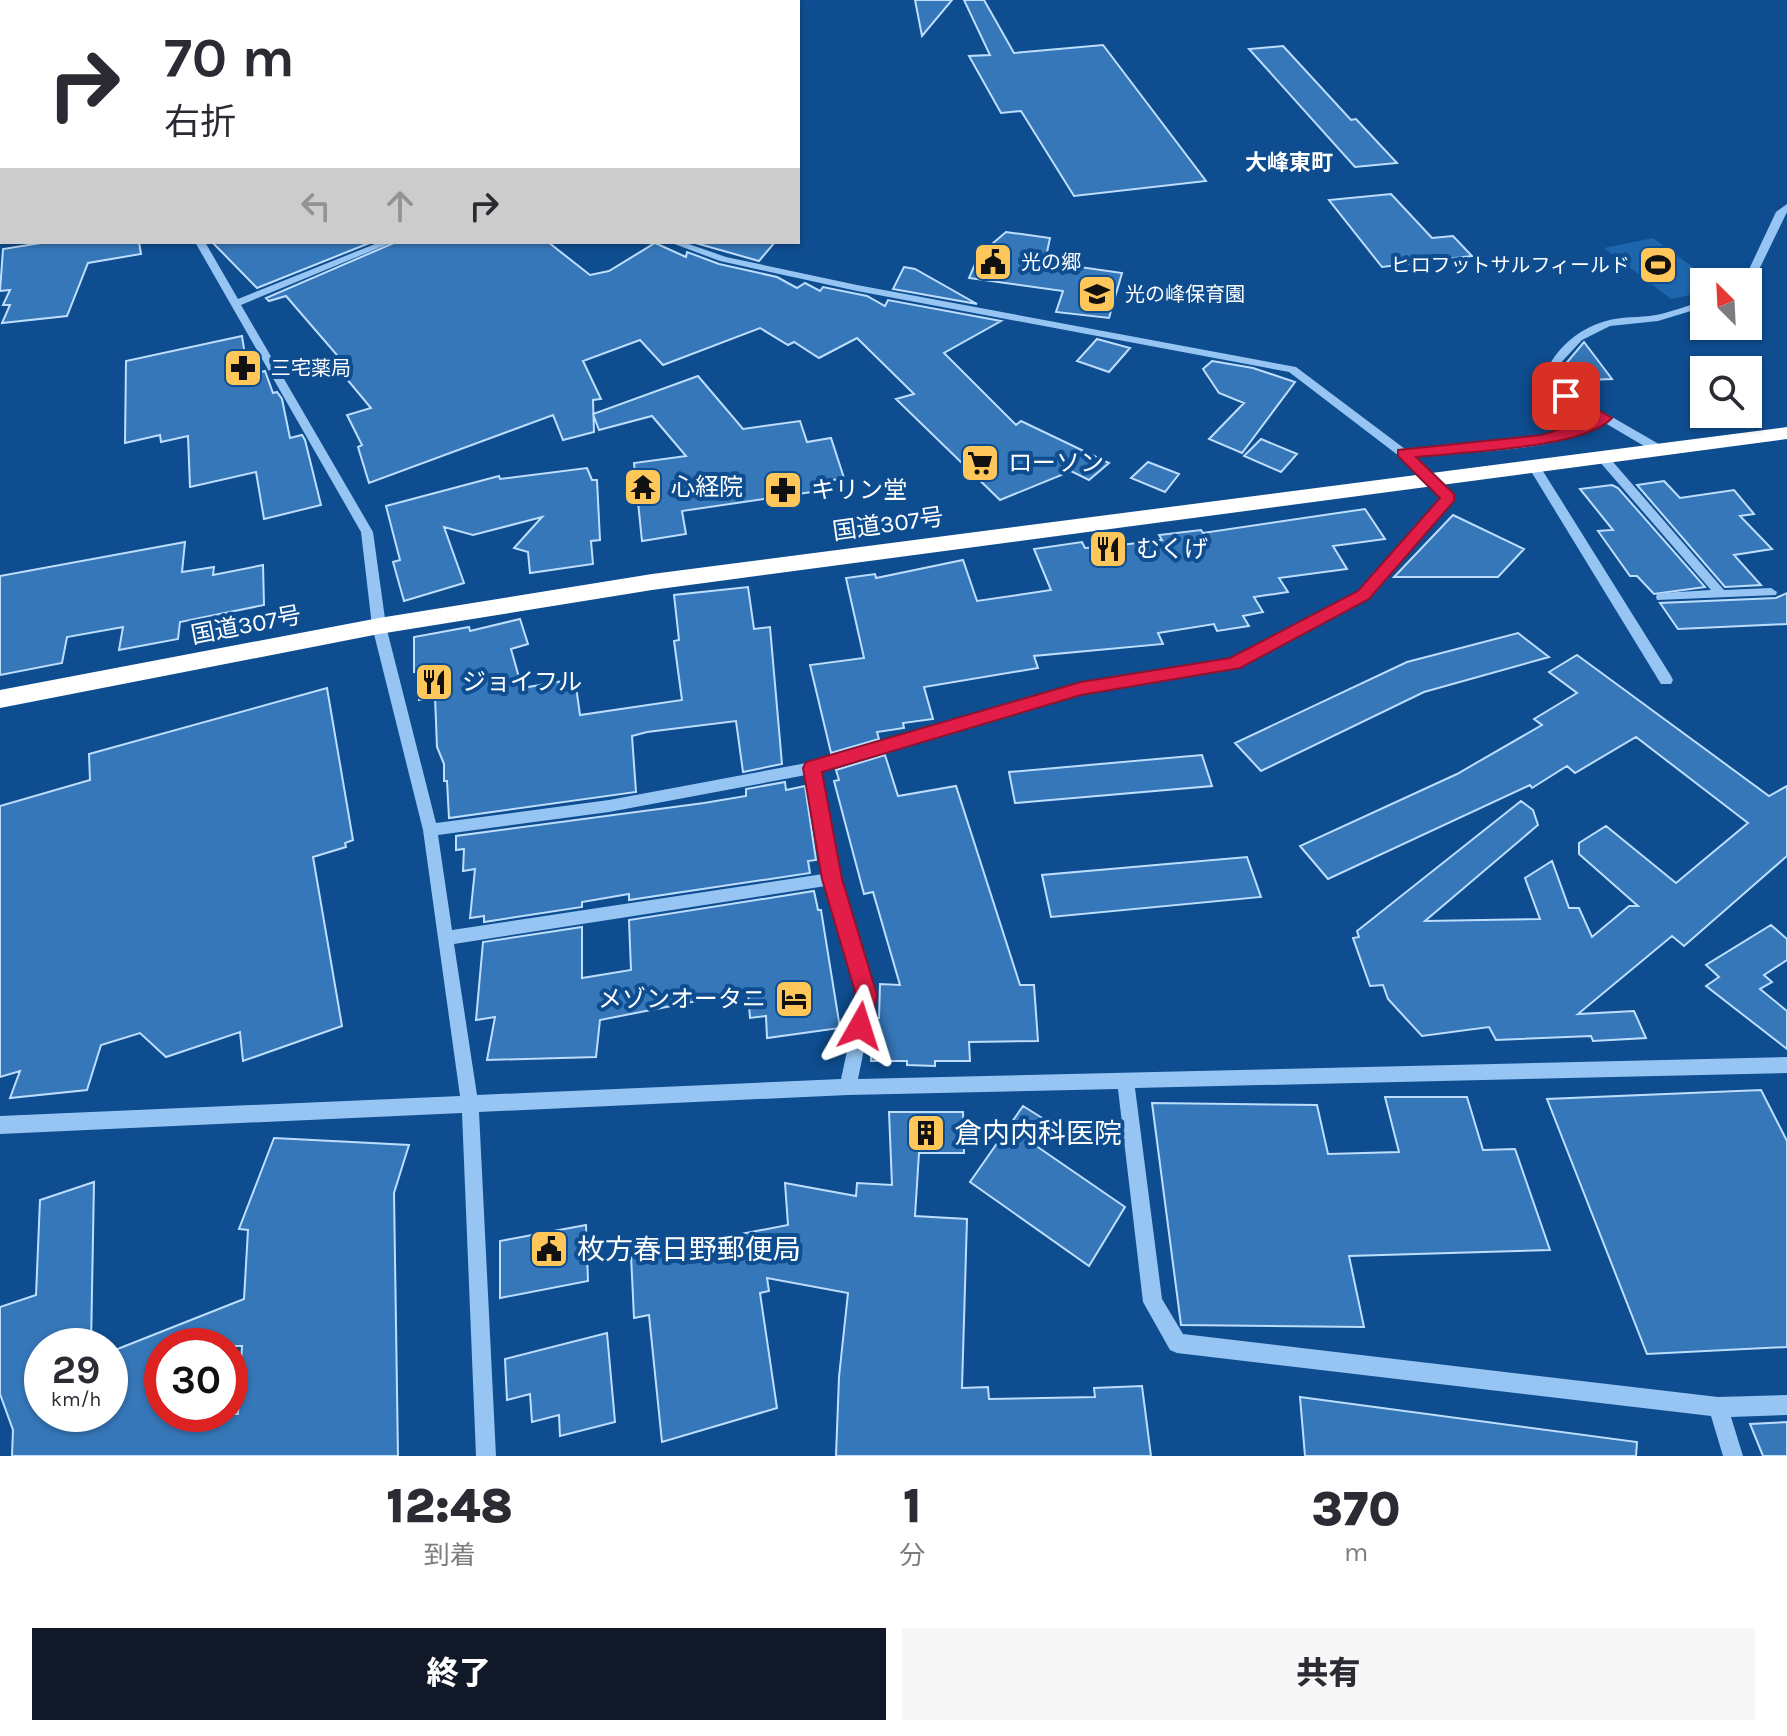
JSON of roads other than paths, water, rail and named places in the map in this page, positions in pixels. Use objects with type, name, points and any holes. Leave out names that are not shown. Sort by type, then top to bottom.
[{"type":"highway","name":"国道307号","points":[[0,699],[379,626],[652,582],[1787,433]]},
{"type":"street","points":[[1755,268],[1781,212],[1787,207]]},
{"type":"street","points":[[201,244],[367,532],[379,626],[430,830],[470,1106],[486,1456]]},
{"type":"street","points":[[237,303],[383,244]]},
{"type":"street","points":[[430,830],[609,806],[812,768],[1081,688],[1234,663],[1363,595],[1449,498],[1403,453],[1292,369],[857,288],[723,259],[680,244]]},
{"type":"street","points":[[1660,450],[1547,384],[1551,368],[1578,338],[1608,323],[1658,318],[1690,308]]},
{"type":"street","points":[[1403,453],[1542,440],[1595,425],[1605,418]]},
{"type":"street","points":[[1603,458],[1721,594]]},
{"type":"street","points":[[1535,468],[1666,680]]},
{"type":"street","points":[[1662,597],[1771,592]]},
{"type":"street","points":[[812,768],[832,879],[867,995],[848,1087]]},
{"type":"street","points":[[446,938],[832,879]]},
{"type":"street","points":[[0,1125],[848,1087],[1126,1083],[1787,1065]]},
{"type":"street","points":[[1126,1083],[1153,1302],[1177,1343],[1718,1407],[1787,1405]]},
{"type":"street","points":[[1718,1407],[1733,1456]]},
{"type":"place","name":"光の郷","points":[[993,262]]},
{"type":"place","name":"ヒロフットサルフィールド","points":[[1658,265]]},
{"type":"place","name":"光の峰保育園","points":[[1097,294]]},
{"type":"place","name":"三宅薬局","points":[[243,368]]},
{"type":"place","name":"ローソン","points":[[980,463]]},
{"type":"place","name":"心経院","points":[[643,487]]},
{"type":"place","name":"キリン堂","points":[[783,490]]},
{"type":"place","name":"むくげ","points":[[1108,549]]},
{"type":"place","name":"ジョイフル","points":[[434,682]]},
{"type":"place","name":"メゾンオータニ","points":[[794,999]]},
{"type":"place","name":"倉内内科医院","points":[[926,1133]]},
{"type":"place","name":"枚方春日野郵便局","points":[[549,1249]]},
{"type":"district","name":"大峰東町","points":[[1289,162]]}]
